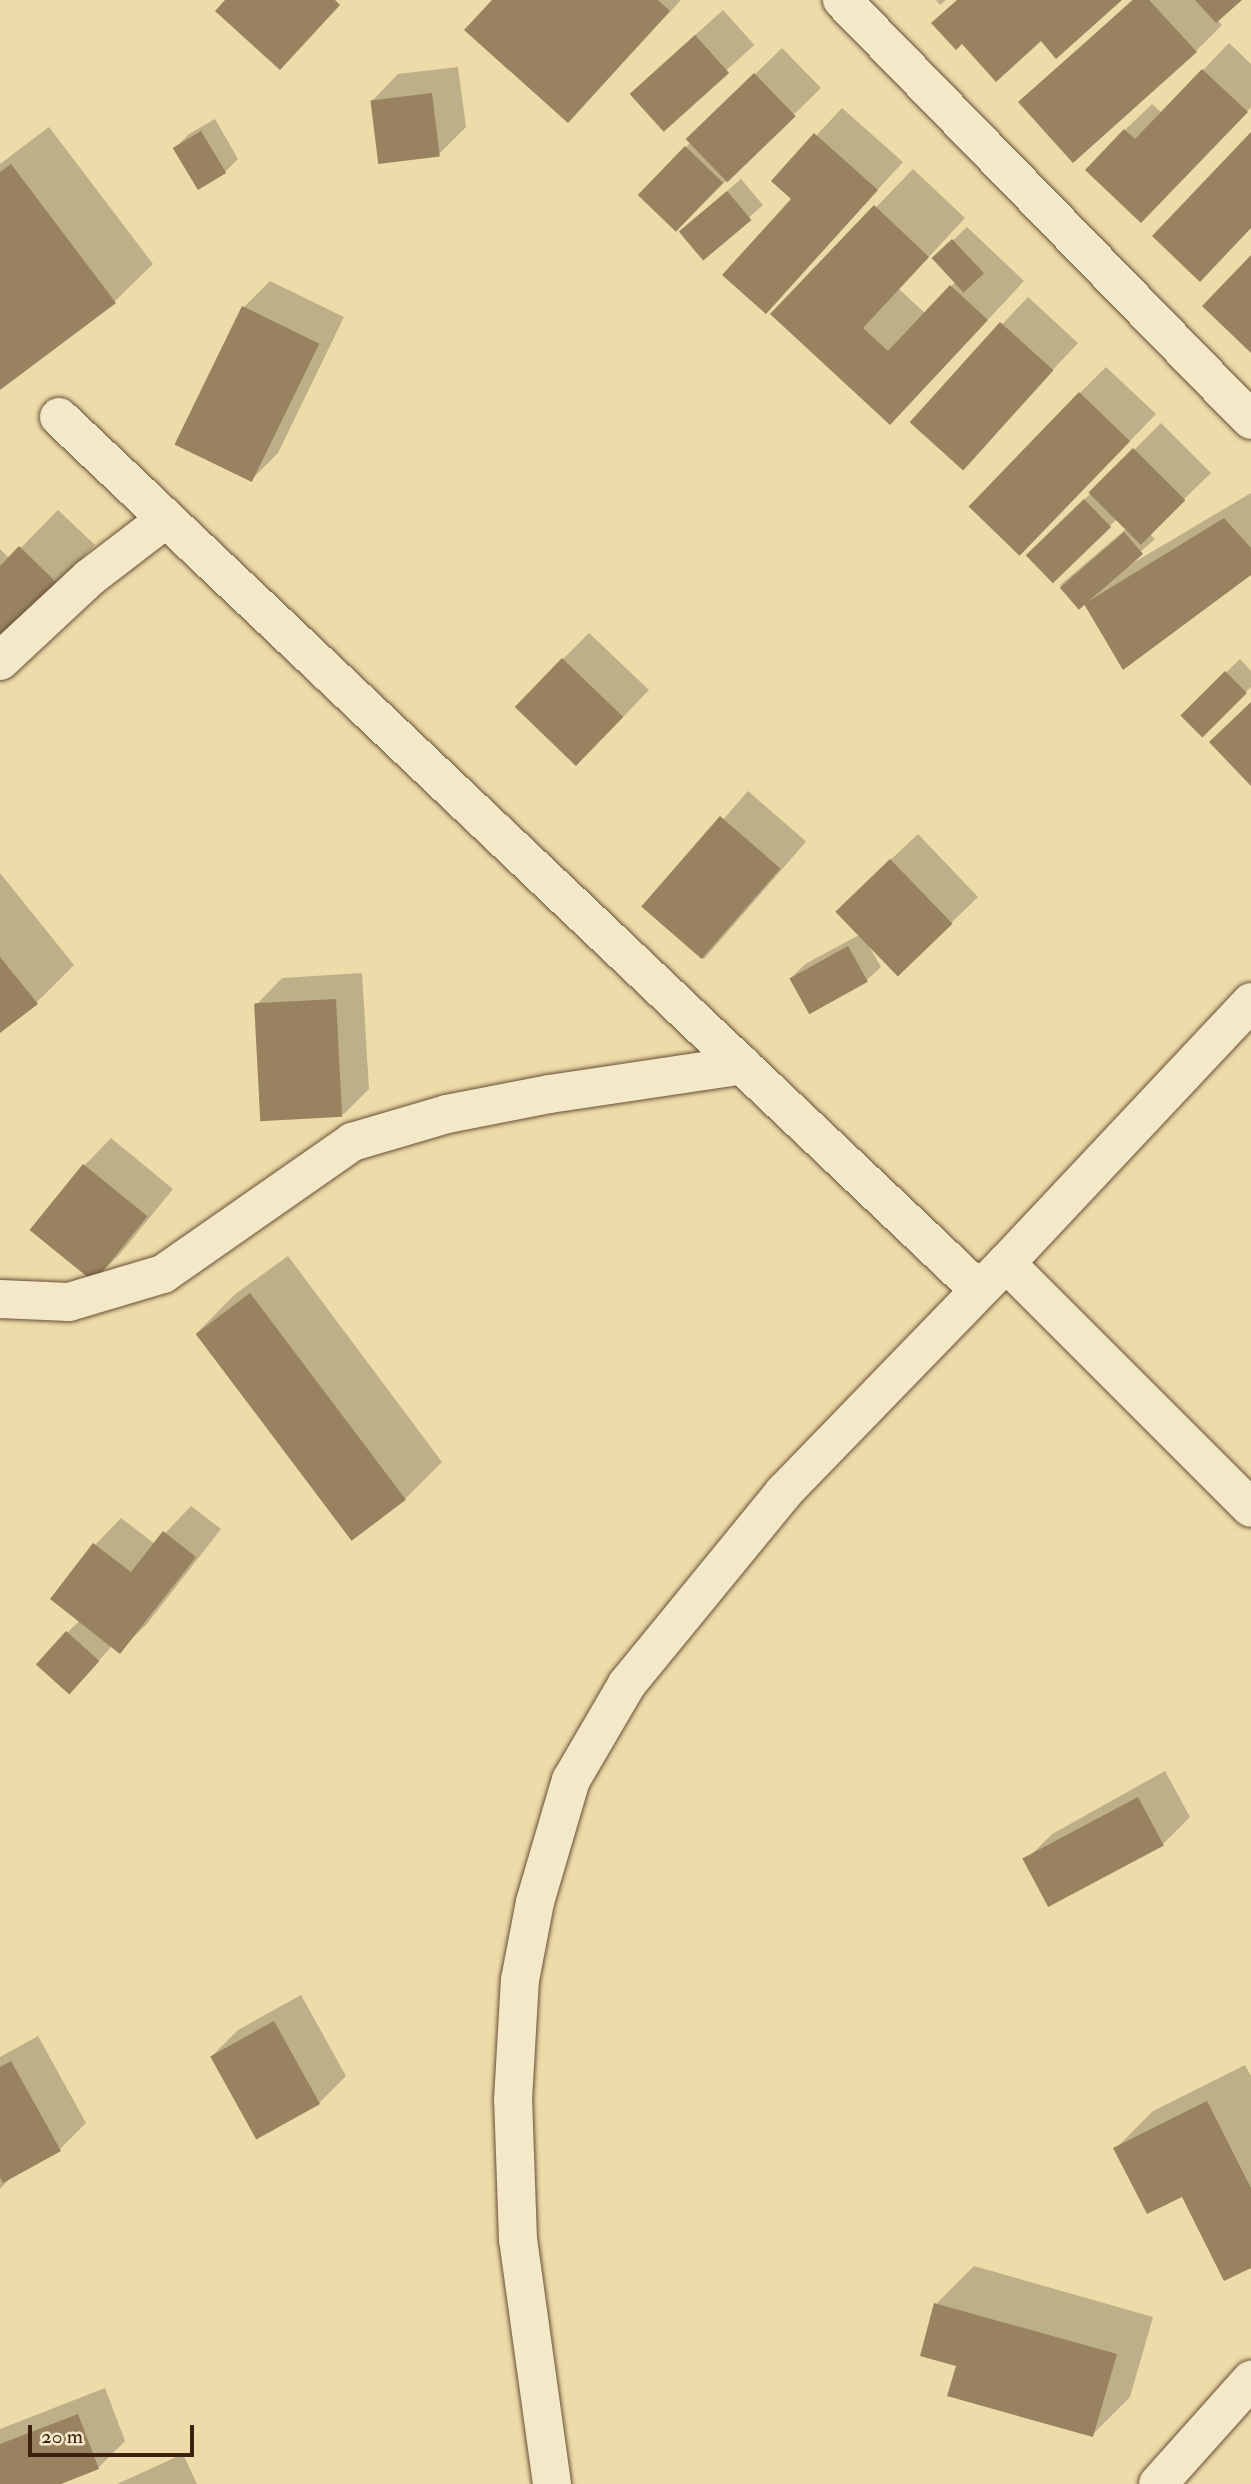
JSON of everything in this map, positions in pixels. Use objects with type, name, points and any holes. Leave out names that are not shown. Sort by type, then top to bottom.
[{"type":"street","points":[[842,0],[1251,420]]},
{"type":"street","points":[[59,416],[979,1290]]},
{"type":"street","points":[[0,662],[89,578],[166,519]]},
{"type":"street","points":[[552,2484],[518,2240],[513,2100],[520,1980],[535,1902],[571,1780],[627,1684],[783,1492],[1006,1263],[1251,1002]]},
{"type":"street","points":[[0,1299],[69,1302],[163,1274],[352,1142],[447,1114],[550,1094],[743,1065]]},
{"type":"street","points":[[1006,1263],[1251,1508]]},
{"type":"street","points":[[1158,2484],[1251,2380]]},
{"type":"building","points":[[225,0],[335,0],[340,5],[280,70],[215,11]]},
{"type":"building","points":[[492,0],[658,0],[670,11],[568,123],[464,30]]},
{"type":"building","points":[[957,0],[1122,0],[1056,59],[1041,41],[996,82],[962,44],[956,50],[931,23]]},
{"type":"building","points":[[1133,0],[1149,0],[1197,52],[1073,163],[1018,102]]},
{"type":"building","points":[[1195,0],[1242,0],[1216,23]]},
{"type":"building","points":[[695,35],[729,73],[664,132],[630,94]]},
{"type":"building","points":[[1202,69],[1248,112],[1141,223],[1085,170],[1124,129],[1135,139]]},
{"type":"building","points":[[754,73],[796,116],[727,182],[686,139]]},
{"type":"building","points":[[432,93],[440,157],[378,164],[370,101]]},
{"type":"building","points":[[201,131],[226,173],[198,190],[173,148]]},
{"type":"building","points":[[1251,132],[1251,228],[1200,282],[1152,236]]},
{"type":"building","points":[[814,133],[878,190],[766,314],[722,275],[791,199],[771,181]]},
{"type":"building","points":[[685,146],[723,183],[676,232],[638,195]]},
{"type":"building","points":[[11,164],[116,303],[0,390],[0,172]]},
{"type":"building","points":[[727,191],[751,220],[703,261],[679,231]]},
{"type":"building","points":[[874,205],[929,257],[863,328],[888,351],[950,285],[988,320],[890,425],[770,314]]},
{"type":"building","points":[[952,239],[984,273],[964,292],[932,258]]},
{"type":"building","points":[[1251,255],[1251,353],[1202,306]]},
{"type":"building","points":[[242,306],[319,344],[252,482],[174,444]]},
{"type":"building","points":[[1000,322],[1054,370],[963,471],[910,422]]},
{"type":"building","points":[[1079,392],[1130,441],[1020,556],[969,506]]},
{"type":"building","points":[[1133,448],[1185,500],[1141,545],[1088,493]]},
{"type":"building","points":[[1084,499],[1111,527],[1053,583],[1026,555]]},
{"type":"building","points":[[1224,518],[1251,548],[1251,575],[1123,670],[1084,604]]},
{"type":"building","points":[[1124,532],[1143,554],[1079,610],[1060,588]]},
{"type":"building","points":[[19,546],[58,584],[0,643],[0,566]]},
{"type":"building","points":[[562,658],[623,717],[576,766],[515,707]]},
{"type":"building","points":[[1225,671],[1247,693],[1202,737],[1180,716]]},
{"type":"building","points":[[1251,702],[1251,786],[1209,742]]},
{"type":"building","points":[[720,816],[780,868],[702,959],[641,907]]},
{"type":"building","points":[[890,859],[953,924],[898,977],[835,912]]},
{"type":"building","points":[[848,946],[868,982],[809,1014],[789,978]]},
{"type":"building","points":[[0,957],[38,1004],[0,1033]]},
{"type":"building","points":[[336,999],[342,1117],[260,1121],[254,1003]]},
{"type":"building","points":[[83,1164],[148,1216],[94,1282],[30,1230]]},
{"type":"building","points":[[250,1293],[406,1500],[352,1541],[196,1334]]},
{"type":"building","points":[[163,1531],[196,1557],[120,1654],[50,1599],[93,1543],[131,1572]]},
{"type":"building","points":[[66,1631],[99,1661],[69,1695],[36,1664]]},
{"type":"building","points":[[1138,1797],[1164,1846],[1048,1907],[1022,1859]]},
{"type":"building","points":[[274,2021],[320,2104],[256,2139],[210,2056]]},
{"type":"building","points":[[11,2061],[61,2151],[3,2183],[0,2177],[0,2067]]},
{"type":"building","points":[[1207,2101],[1251,2188],[1251,2268],[1224,2281],[1182,2197],[1147,2214],[1113,2148]]},
{"type":"building","points":[[934,2303],[1117,2354],[1093,2437],[947,2396],[956,2366],[920,2356]]},
{"type":"building","points":[[78,2414],[99,2469],[61,2484],[0,2484],[0,2444]]}]
